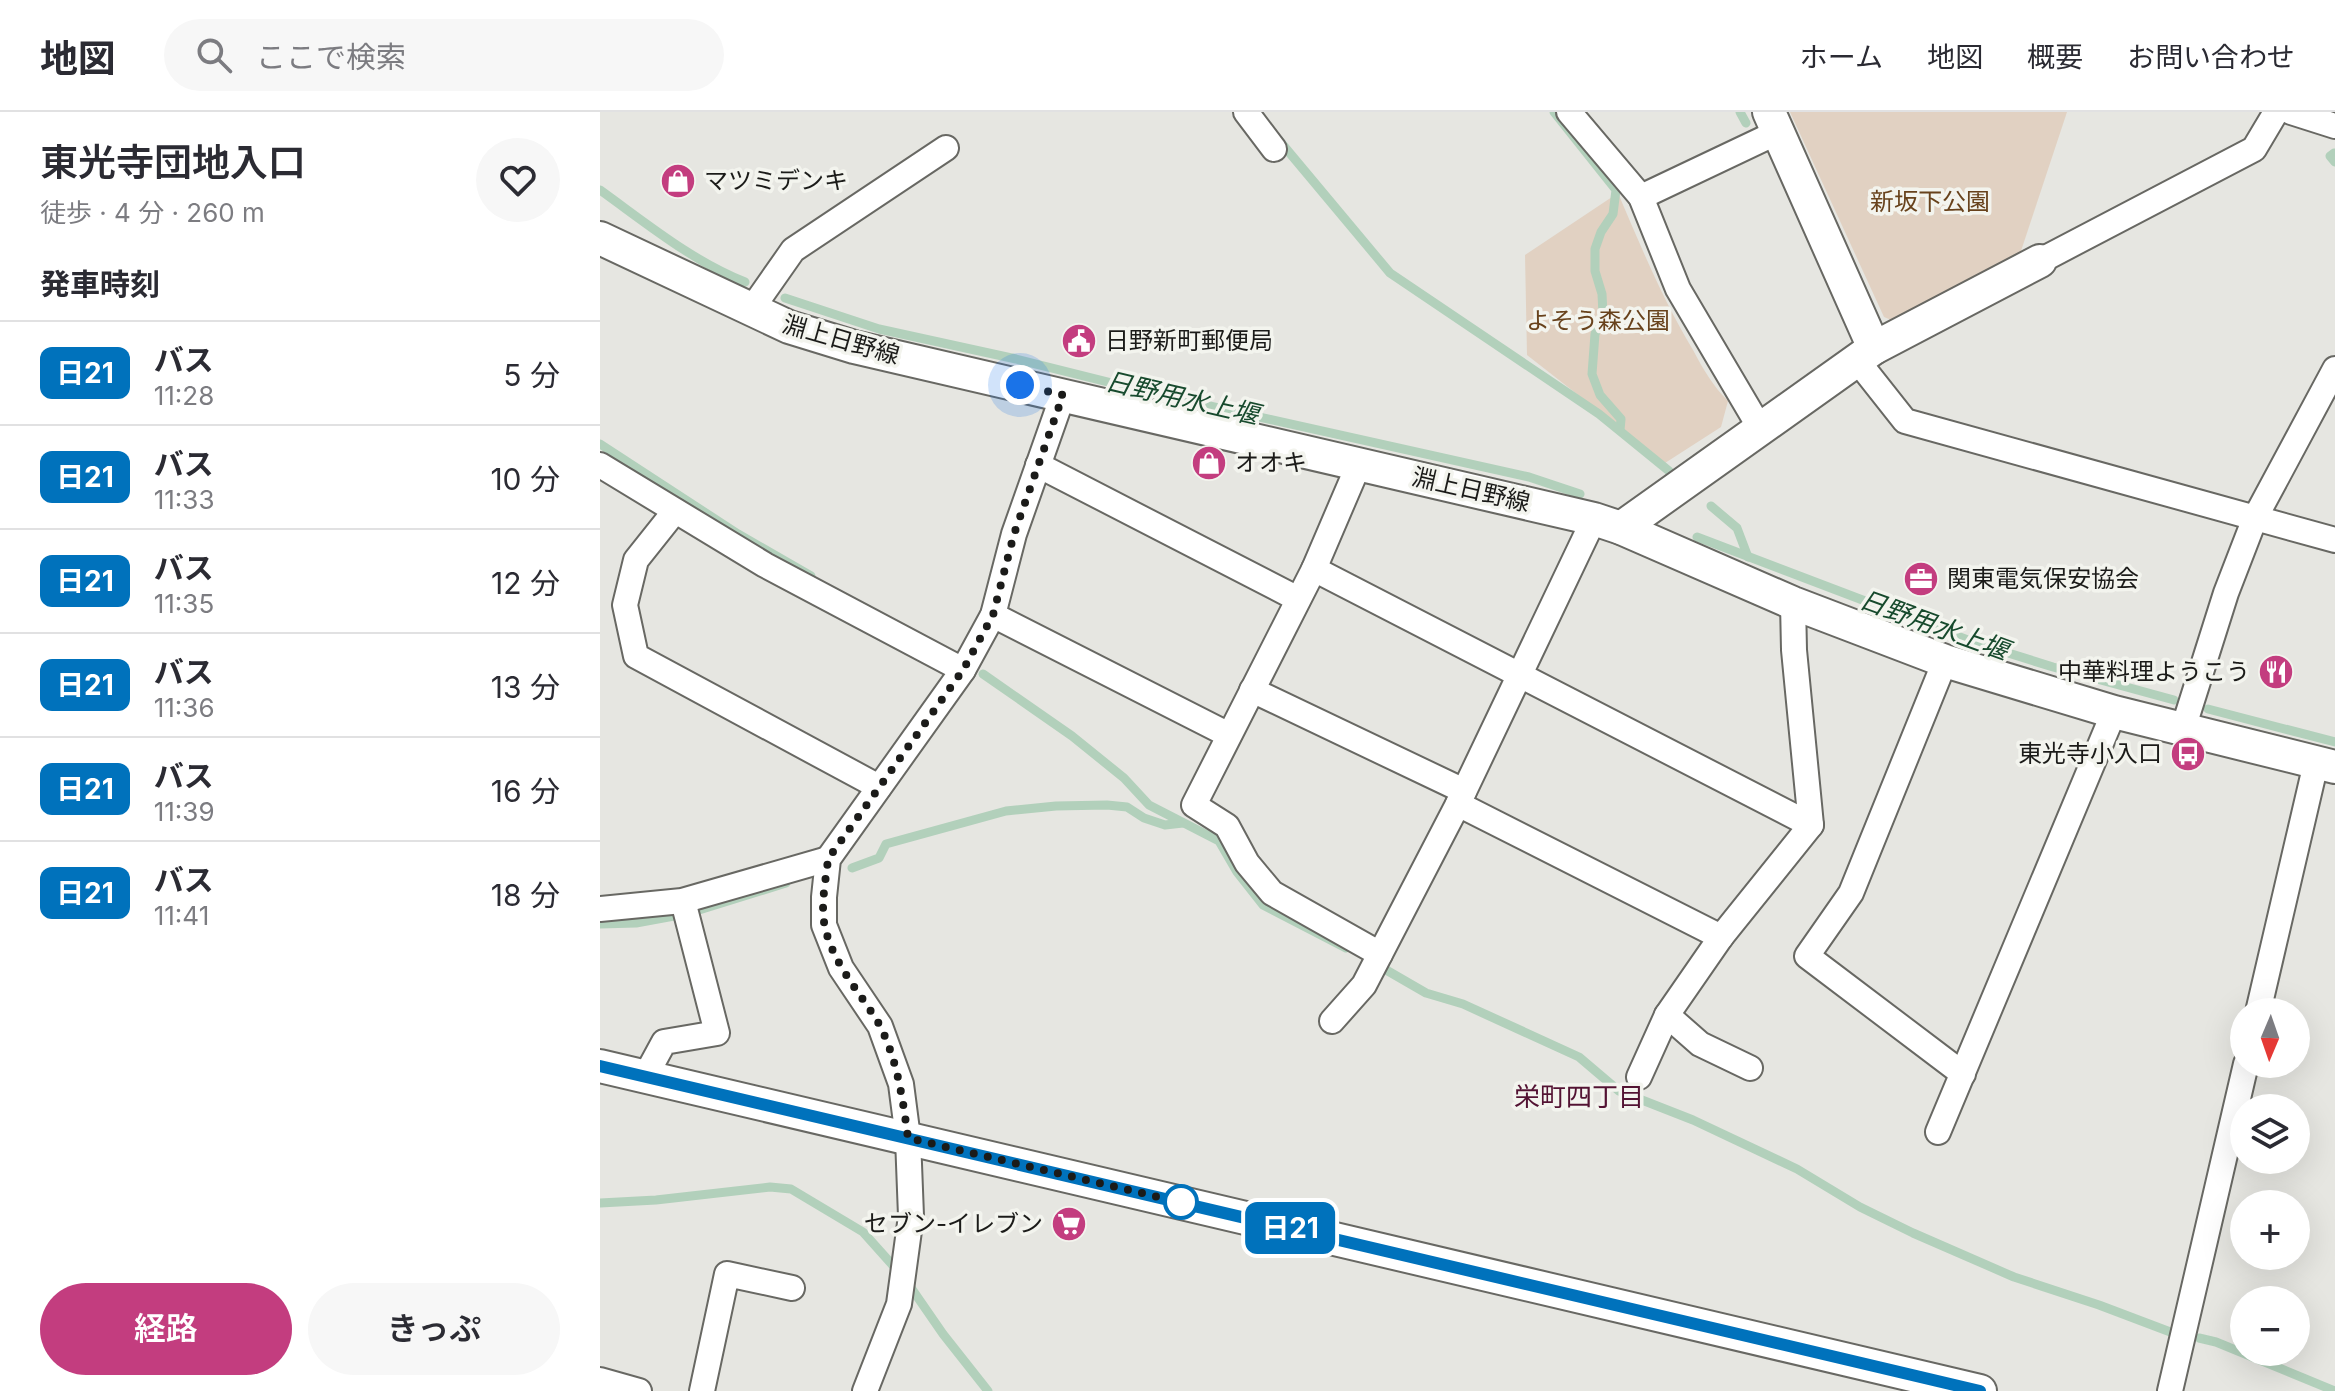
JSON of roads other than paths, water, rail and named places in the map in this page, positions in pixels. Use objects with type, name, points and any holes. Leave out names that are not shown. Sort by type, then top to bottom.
[{"type":"main road","points":[[1774,122],[1865,354]]},
{"type":"main road","name":"淵上日野線","points":[[600,238],[789,327],[854,347],[1607,524],[1793,603],[1945,661],[2114,712],[2325,765]]},
{"type":"main road","points":[[1607,524],[1760,428],[1865,354],[2040,261]]},
{"type":"main road","points":[[600,1066],[1980,1391]]},
{"type":"street","points":[[1246,112],[1274,149]]},
{"type":"street","points":[[1569,112],[1641,197],[1678,289],[1760,428]]},
{"type":"street","points":[[2040,261],[2254,149],[2276,112]]},
{"type":"street","points":[[2291,112],[2335,126]]},
{"type":"street","points":[[1641,197],[1774,122]]},
{"type":"street","points":[[751,310],[793,250],[946,148]]},
{"type":"street","points":[[1865,354],[1905,421],[2335,540]]},
{"type":"street","points":[[2183,729],[2226,593],[2255,518],[2335,369]]},
{"type":"street","points":[[865,1391],[900,1296],[911,1216],[908,1138],[901,1084],[880,1026],[841,968],[824,925],[828,859],[963,670],[993,615],[1014,534],[1063,395]]},
{"type":"street","points":[[1359,464],[1314,569],[1194,805],[1227,826],[1247,863],[1272,893],[1380,954]]},
{"type":"street","points":[[600,465],[765,565],[963,670]]},
{"type":"street","points":[[1038,465],[1298,599]]},
{"type":"street","points":[[675,511],[636,560],[625,605],[636,656],[879,787]]},
{"type":"street","points":[[1332,1021],[1364,985],[1461,798],[1520,674],[1607,524]]},
{"type":"street","points":[[1314,569],[1811,825]]},
{"type":"street","points":[[1639,1077],[1667,1015],[1721,937],[1811,825],[1794,650],[1793,603]]},
{"type":"street","points":[[993,615],[1229,735]]},
{"type":"street","points":[[1945,661],[1851,893],[1807,956],[1963,1074]]},
{"type":"street","points":[[1252,690],[1721,937]]},
{"type":"street","points":[[1938,1132],[2114,712]]},
{"type":"street","points":[[2262,998],[2325,765]]},
{"type":"street","points":[[600,909],[683,901],[828,859]]},
{"type":"street","points":[[645,1077],[664,1042],[717,1033],[683,901]]},
{"type":"street","points":[[1667,1015],[1700,1044],[1750,1068]]},
{"type":"street","points":[[2170,1391],[2243,1078]]},
{"type":"street","points":[[702,1391],[727,1274],[792,1288]]},
{"type":"street","points":[[600,1380],[639,1391]]},
{"type":"waterway","points":[[1554,112],[1616,190],[1613,214],[1601,232],[1595,249],[1595,271],[1602,294],[1603,314],[1595,334],[1592,374],[1600,395],[1621,419],[1620,430]]},
{"type":"waterway","points":[[1740,112],[1746,123]]},
{"type":"waterway","points":[[1278,139],[1390,273],[1599,414],[1669,471]]},
{"type":"waterway","points":[[2334,153],[2330,156],[2335,162]]},
{"type":"waterway","name":"日野用水上堰","points":[[600,190],[688,252],[745,282]]},
{"type":"waterway","name":"日野用水上堰","points":[[785,298],[879,329],[1529,477],[1580,494]]},
{"type":"waterway","points":[[600,444],[738,534],[811,576]]},
{"type":"waterway","points":[[1711,506],[1737,528],[1748,557]]},
{"type":"waterway","name":"日野用水上堰","points":[[1697,537],[1973,642],[2174,700]]},
{"type":"waterway","points":[[983,674],[1072,736],[1124,778],[1149,805],[1219,841],[1237,872],[1263,905],[1346,948]]},
{"type":"waterway","name":"日野用水上堰","points":[[2208,709],[2335,742]]},
{"type":"waterway","points":[[852,868],[879,858],[886,844],[1006,811],[1107,805],[1127,807],[1144,818],[1165,825],[1183,823]]},
{"type":"waterway","points":[[699,910],[786,883]]},
{"type":"waterway","points":[[600,924],[636,923],[674,916]]},
{"type":"waterway","points":[[1381,967],[1426,993],[1463,1004],[1579,1057],[1619,1091],[1693,1120],[1797,1169],[1860,1207],[1913,1233],[2014,1277],[2173,1333]]},
{"type":"waterway","points":[[600,1203],[770,1187],[791,1189],[863,1232],[905,1279],[988,1391]]},
{"type":"waterway","points":[[2199,1338],[2216,1342],[2335,1391]]},
{"type":"place","name":"マツミデンキ","points":[[678,181]]},
{"type":"place","name":"日野新町郵便局","points":[[1079,341]]},
{"type":"place","name":"オオキ","points":[[1209,463]]},
{"type":"place","name":"関東電気保安協会","points":[[1921,579]]},
{"type":"place","name":"中華料理ようこう","points":[[2276,672]]},
{"type":"place","name":"東光寺小入口","points":[[2188,754]]},
{"type":"place","name":"セブン-イレブン","points":[[1069,1224]]},
{"type":"district","name":"栄町四丁目","points":[[1579,1097]]},
{"type":"park label","name":"新坂下公園","points":[[1930,202]]},
{"type":"park label","name":"よそう森公園","points":[[1598,321]]}]
